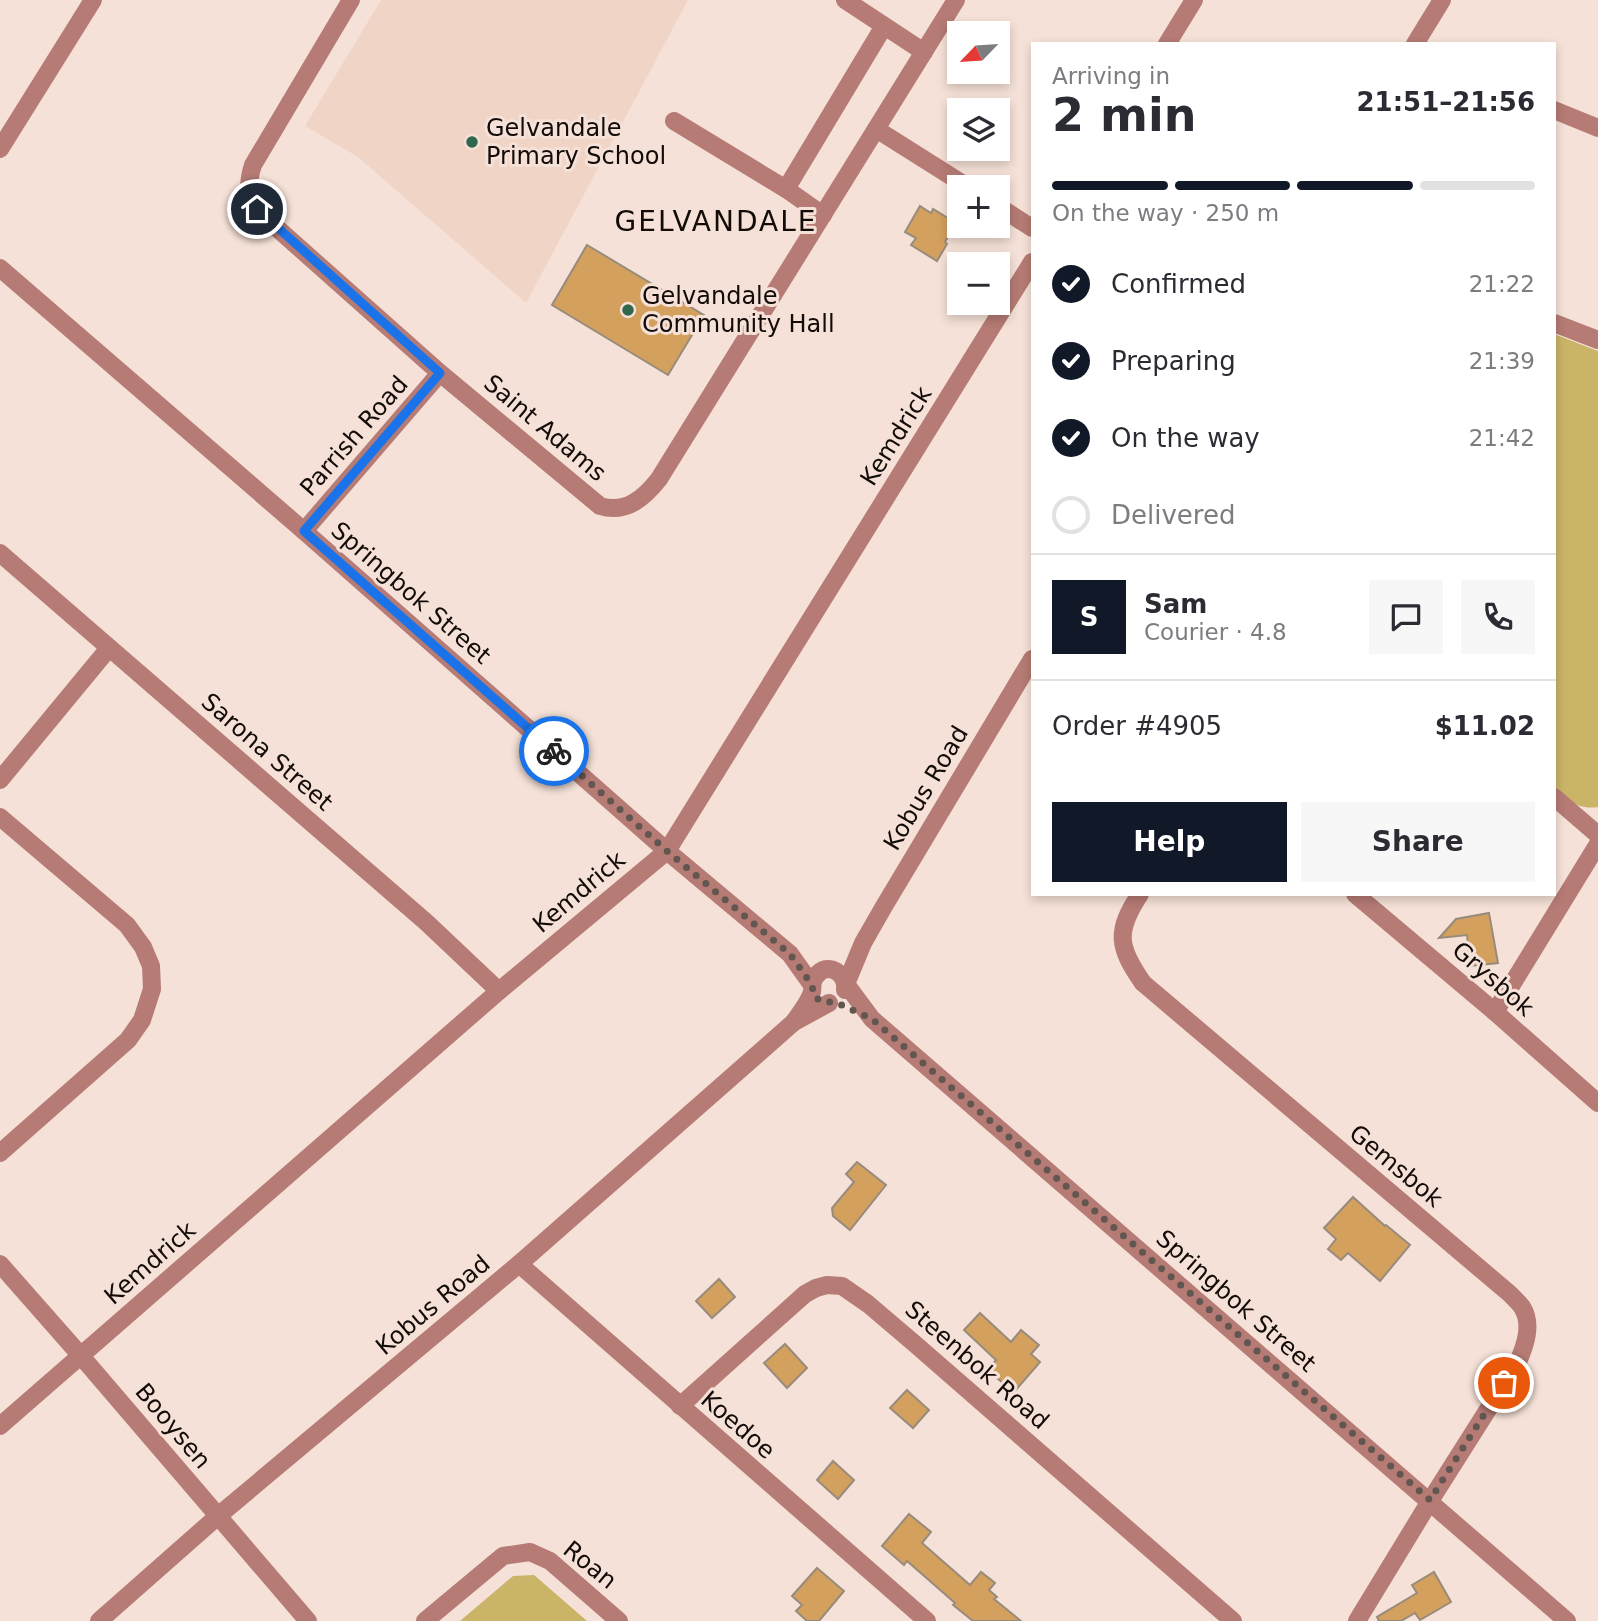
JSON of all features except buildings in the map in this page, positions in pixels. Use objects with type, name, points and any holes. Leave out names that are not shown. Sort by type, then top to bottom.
[{"type":"street","points":[[0,149],[93,0]]},
{"type":"street","name":"Saint Adams","points":[[351,0],[253,165],[248,187],[251,200],[271,222],[440,373],[600,506],[608,509],[630,505],[648,493],[659,479],[956,0]]},
{"type":"street","points":[[845,0],[924,52]]},
{"type":"street","points":[[1168,42],[1194,0]]},
{"type":"street","points":[[1416,42],[1442,0]]},
{"type":"street","points":[[786,189],[884,26]]},
{"type":"street","points":[[1556,111],[1598,128]]},
{"type":"street","points":[[674,121],[786,189],[823,215]]},
{"type":"street","points":[[876,129],[949,175]]},
{"type":"street","points":[[1010,214],[1031,227]]},
{"type":"street","name":"Kemdrick","points":[[0,1426],[499,991],[667,851],[1031,264]]},
{"type":"street","name":"Springbok Street","points":[[0,268],[667,851],[790,954]]},
{"type":"street","points":[[1556,324],[1598,340]]},
{"type":"street","name":"Parrish Road","points":[[304,531],[440,373]]},
{"type":"street","name":"Sarona Street","points":[[0,552],[426,922],[499,991]]},
{"type":"street","points":[[0,780],[109,648]]},
{"type":"street","name":"Kobus Road","points":[[863,943],[1031,661]]},
{"type":"street","points":[[1556,799],[1598,835]]},
{"type":"street","points":[[0,817],[127,925],[143,947],[152,966],[152,989],[142,1020],[128,1040],[0,1153]]},
{"type":"street","points":[[1495,1012],[1598,844]]},
{"type":"street","name":"Gemsbok","points":[[1139,896],[1125,923],[1123,938],[1125,953],[1143,983],[1500,1286],[1522,1308],[1527,1334],[1518,1362],[1430,1500]]},
{"type":"street","name":"Grysbok","points":[[1357,896],[1598,1103]]},
{"type":"street","points":[[794,1022],[816,975],[829,970],[863,943]]},
{"type":"street","points":[[794,1022],[844,995],[863,943]]},
{"type":"street","points":[[790,954],[840,974],[872,1019]]},
{"type":"street","points":[[790,954],[818,999],[872,1019]]},
{"type":"street","name":"Springbok Street","points":[[872,1019],[1567,1621]]},
{"type":"street","name":"Kobus Road","points":[[99,1621],[218,1516],[519,1264],[794,1022]]},
{"type":"street","name":"Booysen","points":[[0,1264],[308,1621]]},
{"type":"street","name":"Koedoe","points":[[519,1264],[926,1621]]},
{"type":"street","name":"Steenbok Road","points":[[680,1406],[805,1294],[827,1285],[842,1286],[915,1344],[1233,1621]]},
{"type":"street","points":[[1357,1621],[1430,1500]]},
{"type":"street","name":"Roan","points":[[425,1621],[503,1556],[530,1552],[550,1561],[618,1621]]},
{"type":"shaded area","name":"Gelvandale Primary School","points":[[381,0],[688,0],[526,303],[358,157],[305,126]]},
{"type":"shaded area","points":[[1556,335],[1598,351],[1598,807],[1584,807],[1569,800],[1556,788]]},
{"type":"shaded area","points":[[534,1575],[587,1621],[460,1621],[513,1576]]},
{"type":"way so far","points":[[554,751],[667,851],[790,954],[812,985],[814,996],[823,1002],[835,1002],[872,1019],[1430,1500],[1504,1383]]},
{"type":"place","name":"Gelvandale Primary School","points":[[472,142]]},
{"type":"place","name":"Gelvandale Community Hall","points":[[628,310]]},
{"type":"district","name":"GELVANDALE","points":[[716,221]]},
{"type":"route","points":[[257,209],[440,373],[304,531],[554,751]]}]
